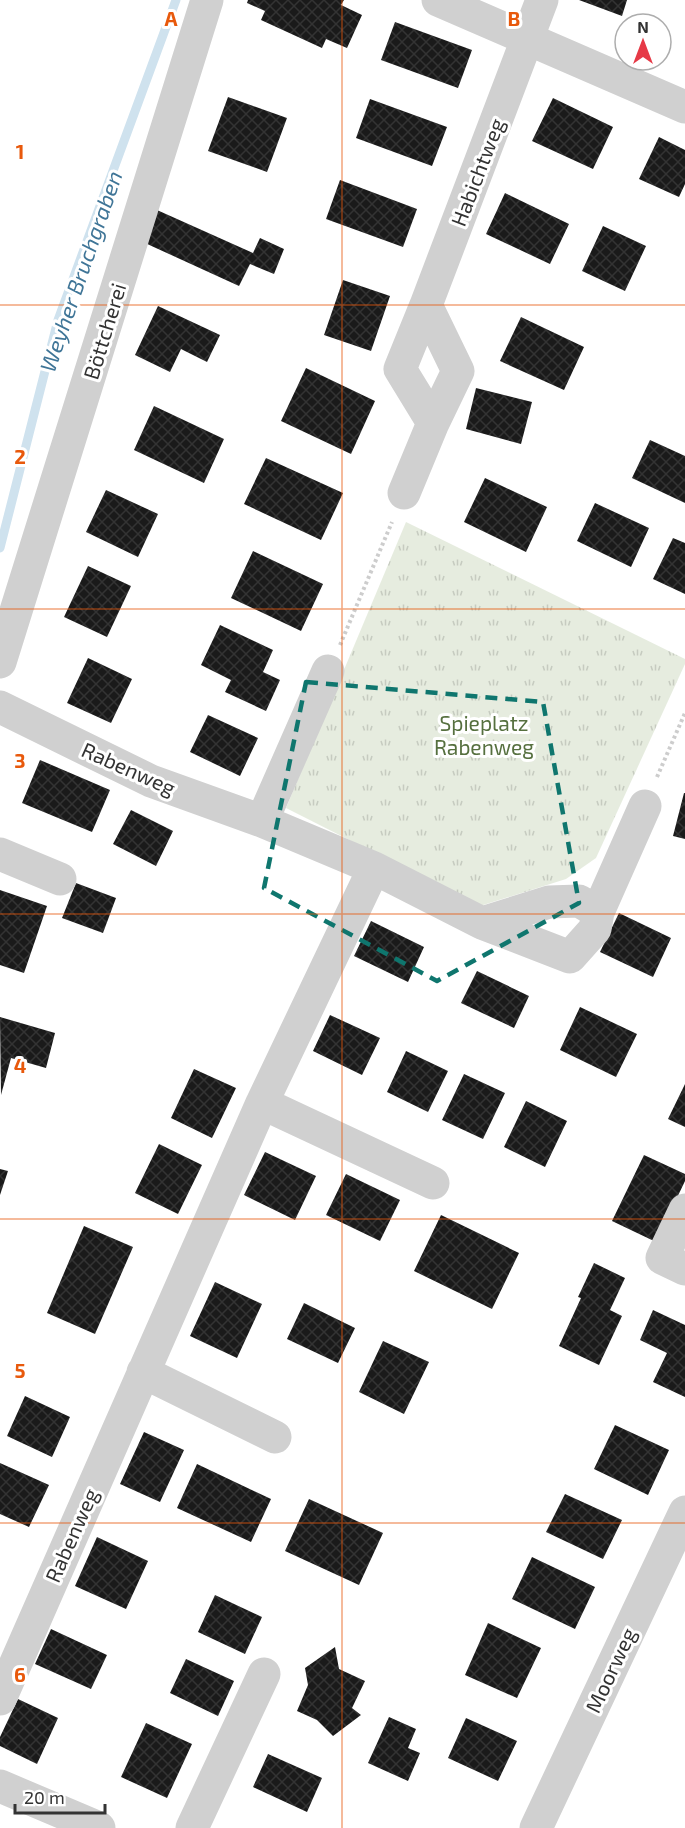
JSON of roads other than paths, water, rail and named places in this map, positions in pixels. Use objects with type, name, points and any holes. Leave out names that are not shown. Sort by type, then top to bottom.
[{"type":"street","name":"Böttcherei","points":[[0,662],[207,0]]},
{"type":"street","points":[[438,0],[685,107]]},
{"type":"street","name":"Habichtweg","points":[[434,423],[400,369],[543,0]]},
{"type":"street","points":[[404,494],[458,371],[426,305]]},
{"type":"street","points":[[262,820],[328,671]]},
{"type":"street","name":"Rabenweg","points":[[0,707],[151,781],[262,820],[374,868],[482,923],[570,957],[595,929],[598,912],[645,806]]},
{"type":"street","points":[[0,854],[60,879]]},
{"type":"street","name":"Rabenweg","points":[[0,1699],[262,1103],[374,868]]},
{"type":"street","points":[[482,923],[549,902],[579,901],[598,912]]},
{"type":"street","points":[[262,1103],[434,1183]]},
{"type":"street","points":[[685,1210],[662,1258],[685,1269]]},
{"type":"street","points":[[143,1372],[275,1437]]},
{"type":"street","name":"Moorweg","points":[[536,1828],[685,1512]]},
{"type":"street","points":[[192,1828],[264,1674]]},
{"type":"street","points":[[0,1786],[99,1828]]},
{"type":"waterway","name":"Weyher Bruchgraben","points":[[0,548],[58,320],[176,0]]},
{"type":"park label","name":"Spieplatz Rabenweg","points":[[484,734]]}]
